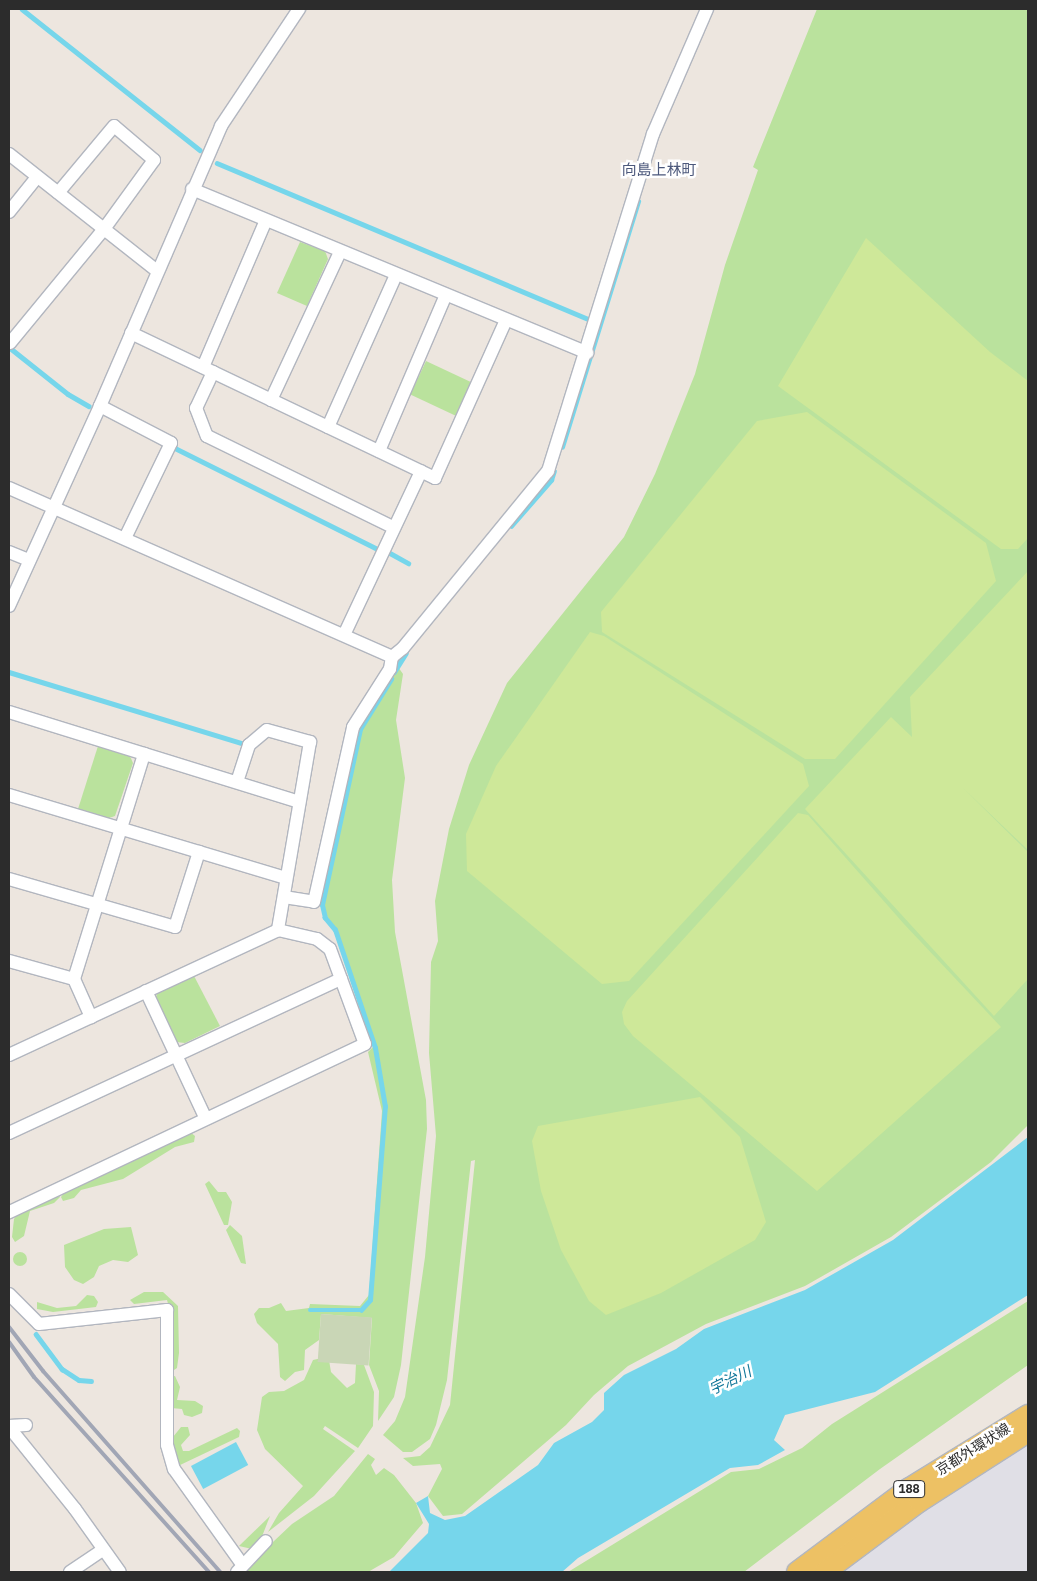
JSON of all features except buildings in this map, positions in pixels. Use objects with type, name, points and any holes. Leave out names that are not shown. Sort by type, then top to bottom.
[{"type":"main road","name":"京都外環状線","points":[[797,1572],[908,1490],[1028,1415]]},
{"type":"main road","name":"京都外環状線","points":[[826,1572],[919,1502],[1028,1432]]},
{"type":"street","points":[[9,606],[52,505],[100,406],[192,190],[234,104],[299,9]]},
{"type":"street","points":[[284,897],[314,902],[352,727],[390,669],[392,657],[404,648],[544,479],[587,352],[653,134],[707,9]]},
{"type":"street","points":[[10,344],[104,229],[154,160],[114,126],[58,193]]},
{"type":"street","points":[[9,154],[157,271]]},
{"type":"street","points":[[9,212],[38,177]]},
{"type":"street","points":[[192,190],[265,222],[587,352]]},
{"type":"street","points":[[265,222],[208,370],[196,408],[207,436],[394,528]]},
{"type":"street","points":[[271,400],[340,252]]},
{"type":"street","points":[[328,427],[396,275]]},
{"type":"street","points":[[379,451],[446,295]]},
{"type":"street","points":[[131,333],[435,478],[506,320]]},
{"type":"street","points":[[100,406],[171,443],[125,538]]},
{"type":"street","points":[[344,636],[422,471]]},
{"type":"street","points":[[9,488],[52,505],[392,657]]},
{"type":"street","points":[[9,552],[29,560]]},
{"type":"street","points":[[9,712],[299,802]]},
{"type":"street","points":[[237,782],[249,745],[267,730],[310,742],[278,930]]},
{"type":"street","points":[[91,1017],[74,979],[119,829],[144,754]]},
{"type":"street","points":[[9,795],[286,878]]},
{"type":"street","points":[[9,879],[175,927],[199,852]]},
{"type":"street","points":[[9,1055],[278,930],[317,939],[330,949],[365,1044],[9,1212]]},
{"type":"street","points":[[9,961],[74,979]]},
{"type":"street","points":[[9,1133],[341,979]]},
{"type":"street","points":[[146,991],[206,1119]]},
{"type":"street","points":[[9,1294],[39,1324],[166,1310],[167,1444],[174,1469],[239,1568],[266,1541]]},
{"type":"street","points":[[9,1426],[26,1425]]},
{"type":"street","points":[[9,1426],[75,1509],[120,1572]]},
{"type":"street","points":[[70,1572],[103,1550]]},
{"type":"shaded area","points":[[1028,1443],[1028,1572],[841,1572],[900,1526]]},
{"type":"green space","points":[[817,9],[1028,9],[1028,1125],[991,1162],[891,1237],[805,1286],[706,1324],[628,1366],[594,1395],[566,1425],[462,1514],[443,1516],[428,1496],[442,1469],[440,1464],[413,1466],[403,1458],[420,1456],[430,1447],[450,1405],[475,1160],[471,1161],[447,1380],[436,1425],[430,1439],[412,1452],[403,1452],[383,1435],[395,1421],[405,1397],[425,1257],[436,1136],[429,1053],[431,962],[438,941],[435,901],[449,829],[469,765],[507,683],[624,537],[655,474],[695,374],[725,265],[758,170],[753,167]]},
{"type":"green space","points":[[866,238],[990,352],[1028,381],[1028,538],[1018,549],[1001,549],[778,386]]},
{"type":"green space","points":[[300,242],[325,251],[328,259],[307,306],[277,293]]},
{"type":"green space","points":[[426,361],[471,382],[456,416],[410,395]]},
{"type":"green space","points":[[807,412],[986,543],[996,581],[835,759],[805,759],[602,632],[601,612],[757,421]]},
{"type":"green space","points":[[1028,571],[1028,850],[962,787],[1028,852],[1028,979],[994,1016],[805,809],[891,717],[912,737],[910,697]]},
{"type":"green space","points":[[590,632],[604,636],[803,764],[809,786],[629,981],[602,984],[467,871],[466,834],[496,766]]},
{"type":"green space","points":[[396,664],[403,674],[396,720],[405,778],[392,880],[395,932],[426,1100],[427,1129],[401,1365],[394,1397],[378,1421],[379,1391],[369,1365],[372,1318],[321,1314],[319,1340],[305,1350],[304,1370],[295,1372],[285,1381],[280,1377],[278,1344],[257,1323],[254,1314],[259,1308],[269,1308],[281,1303],[286,1311],[309,1308],[310,1304],[360,1306],[369,1295],[382,1111],[368,1052],[375,1045],[337,932],[319,903],[356,728]]},
{"type":"green space","points":[[98,746],[129,754],[133,763],[115,816],[106,819],[78,809]]},
{"type":"green space","points":[[798,813],[808,815],[904,924],[1001,1027],[817,1191],[633,1036],[624,1024],[622,1012],[627,1001]]},
{"type":"green space","points":[[193,974],[220,1026],[185,1043],[176,1042],[155,999],[159,990]]},
{"type":"green space","points":[[700,1097],[740,1137],[766,1222],[755,1240],[661,1293],[606,1315],[589,1301],[561,1250],[541,1191],[532,1141],[538,1126]]},
{"type":"green space","points":[[190,1132],[195,1136],[194,1142],[175,1147],[123,1179],[81,1190],[74,1198],[63,1201],[61,1197],[64,1193]]},
{"type":"green space","points":[[209,1181],[218,1192],[226,1192],[232,1202],[228,1225],[224,1225],[205,1184]]},
{"type":"green space","points":[[57,1191],[60,1197],[54,1203],[30,1211],[24,1236],[15,1242],[12,1237],[14,1219],[21,1209]]},
{"type":"green space","points":[[230,1225],[242,1236],[246,1264],[241,1263],[226,1230]]},
{"type":"green space","points":[[131,1227],[138,1255],[128,1262],[113,1260],[99,1266],[94,1277],[83,1284],[74,1280],[65,1267],[64,1245],[104,1229]]},
{"type":"green space","points":[[17,1252],[23,1252],[27,1259],[23,1266],[17,1266],[13,1262],[13,1256]]},
{"type":"green space","points":[[144,1292],[163,1292],[178,1306],[179,1353],[177,1368],[174,1370],[170,1369],[170,1311],[167,1300],[134,1304],[130,1300]]},
{"type":"green space","points":[[87,1295],[94,1296],[98,1302],[96,1307],[53,1312],[37,1309],[37,1302],[57,1308],[76,1306]]},
{"type":"green space","points":[[1028,1301],[1028,1365],[880,1469],[744,1572],[568,1572],[731,1472],[759,1469],[802,1448],[832,1424]]},
{"type":"green space","points":[[321,1314],[372,1318],[369,1365],[318,1362]]},
{"type":"green space","points":[[322,1358],[329,1360],[331,1372],[347,1388],[355,1383],[356,1364],[364,1365],[374,1392],[373,1426],[358,1448],[325,1426],[323,1429],[355,1451],[314,1496],[268,1532],[279,1513],[303,1486],[265,1449],[257,1430],[262,1397],[269,1392],[284,1391],[304,1380],[313,1360]]},
{"type":"green space","points":[[175,1376],[180,1387],[177,1400],[195,1401],[203,1406],[202,1413],[192,1417],[184,1415],[182,1409],[171,1408],[170,1377]]},
{"type":"green space","points":[[181,1427],[188,1427],[190,1435],[181,1445],[183,1451],[189,1451],[237,1428],[240,1431],[239,1437],[178,1466],[173,1459],[173,1437]]},
{"type":"green space","points":[[368,1454],[375,1459],[371,1465],[376,1475],[384,1468],[394,1475],[416,1503],[423,1523],[394,1557],[368,1572],[246,1572],[255,1559],[292,1524],[334,1496]]},
{"type":"green space","points":[[270,1516],[261,1539],[252,1549],[239,1546]]},
{"type":"water","name":"宇治川","points":[[1028,1137],[1028,1295],[875,1392],[785,1415],[774,1440],[785,1450],[758,1465],[730,1468],[578,1558],[562,1572],[389,1572],[428,1533],[429,1524],[416,1503],[428,1496],[430,1513],[445,1520],[465,1516],[538,1465],[554,1443],[592,1422],[604,1410],[604,1393],[624,1375],[676,1349],[704,1329],[805,1290],[893,1240]]},
{"type":"water","points":[[236,1442],[248,1465],[203,1489],[191,1466]]},
{"type":"waterway","points":[[22,9],[200,150]]},
{"type":"waterway","points":[[217,163],[593,321]]},
{"type":"waterway","points":[[562,447],[638,202]]},
{"type":"waterway","points":[[9,347],[68,394],[89,406]]},
{"type":"waterway","points":[[175,448],[378,549]]},
{"type":"waterway","points":[[511,526],[551,480],[554,471]]},
{"type":"waterway","points":[[390,553],[408,563]]},
{"type":"waterway","points":[[394,672],[406,653]]},
{"type":"waterway","points":[[9,672],[241,743]]},
{"type":"waterway","points":[[310,1310],[361,1310],[370,1300],[385,1107],[375,1048],[335,930],[325,918],[322,905],[360,729],[391,679]]},
{"type":"waterway","points":[[36,1334],[62,1369],[79,1380],[91,1381]]},
{"type":"railway","points":[[9,1327],[43,1371],[220,1572]]},
{"type":"railway","points":[[9,1342],[34,1377],[209,1572]]},
{"type":"district","name":"向島上林町","points":[[659,170]]}]
